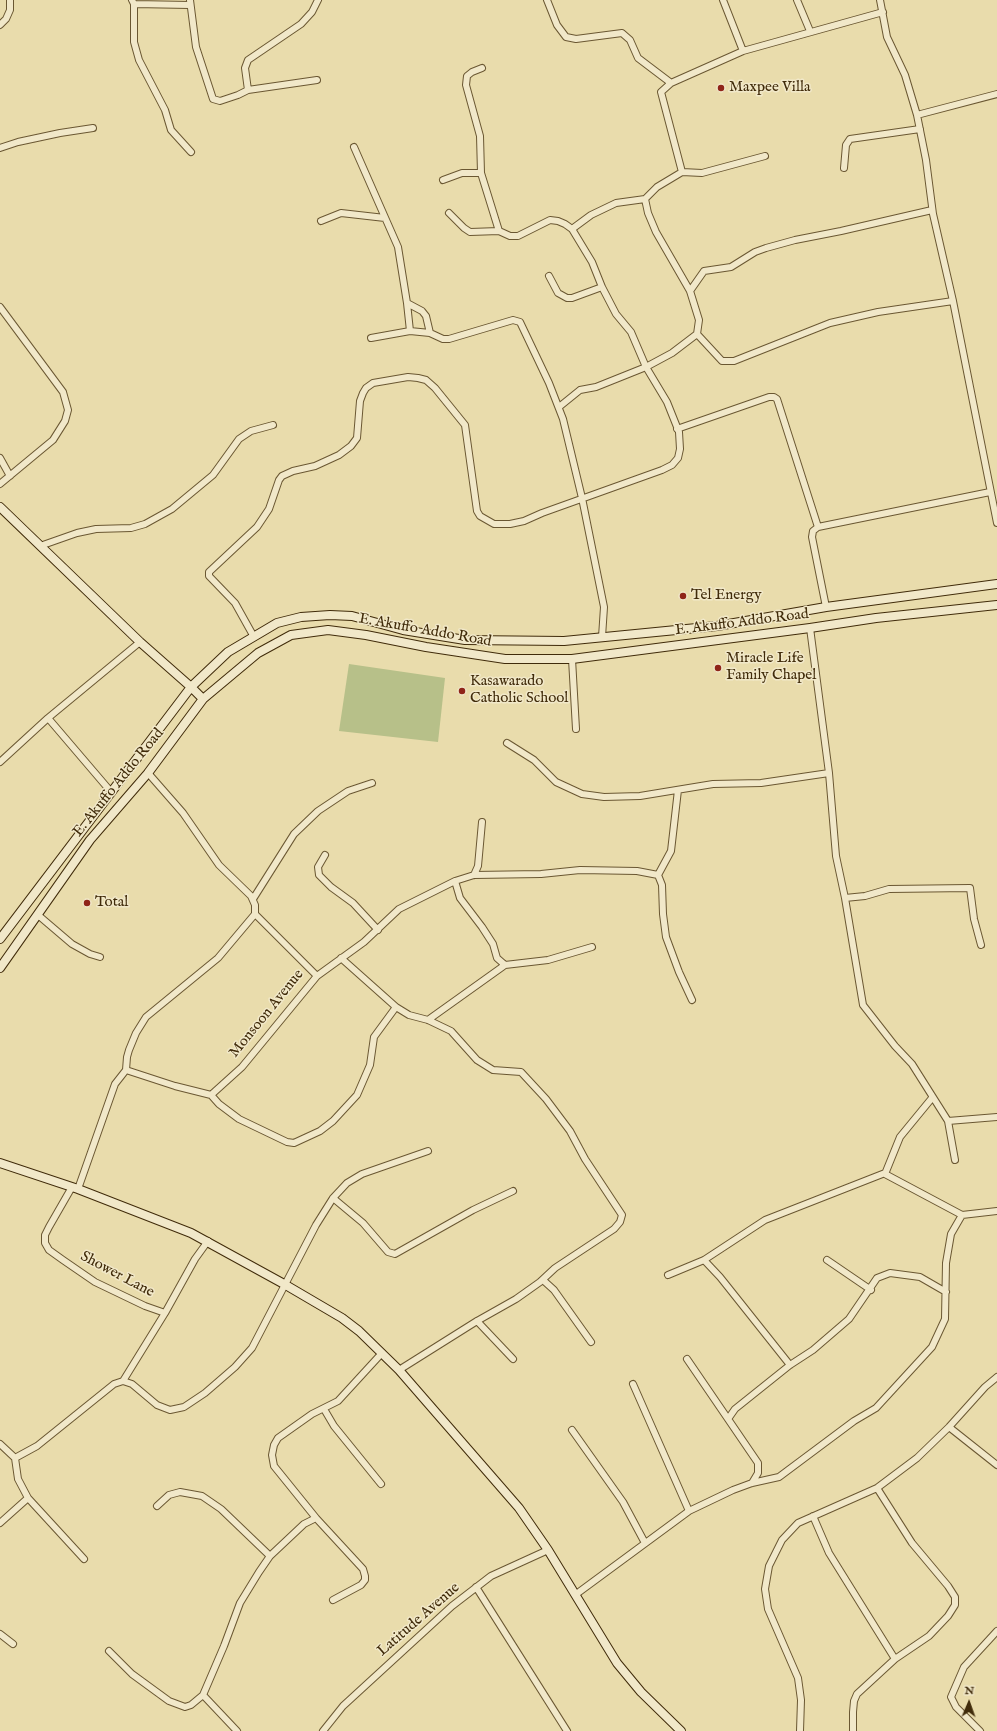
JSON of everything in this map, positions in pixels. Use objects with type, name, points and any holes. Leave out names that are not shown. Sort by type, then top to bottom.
[{"type":"main road","points":[[0,507],[140,642],[191,687],[202,699]]},
{"type":"main road","name":"E. Akuffo Addo Road","points":[[0,940],[191,687],[228,652],[277,623],[301,617],[330,615],[352,616],[403,630],[465,640],[564,641],[717,626],[826,607],[997,584]]},
{"type":"main road","name":"E. Akuffo Addo Road","points":[[0,968],[90,840],[148,773],[202,699],[258,653],[291,635],[328,630],[366,635],[426,647],[505,659],[572,659],[876,618],[997,605]]},
{"type":"main road","points":[[0,1163],[75,1188],[208,1241],[342,1318],[359,1331],[399,1370],[520,1508],[548,1550],[618,1663],[641,1692],[681,1731]]},
{"type":"street","points":[[0,25],[6,19],[10,10],[10,0]]},
{"type":"street","points":[[248,90],[245,68],[248,60],[301,24],[312,12],[318,0]]},
{"type":"street","points":[[548,0],[557,25],[566,37],[576,39],[622,33],[630,40],[638,58],[671,83]]},
{"type":"street","points":[[723,0],[743,51]]},
{"type":"street","points":[[797,0],[810,31]]},
{"type":"street","points":[[880,0],[887,37],[904,75],[917,115],[932,210],[953,302],[997,523]]},
{"type":"street","points":[[191,152],[171,130],[165,110],[139,60],[134,42],[133,2],[190,2],[196,47],[213,99],[220,101],[248,90],[317,80]]},
{"type":"street","points":[[682,172],[662,101],[661,92],[671,83],[743,51],[810,31],[883,12]]},
{"type":"street","points":[[482,68],[472,72],[468,76],[466,85],[480,136],[481,173],[499,231]]},
{"type":"street","points":[[917,115],[997,94]]},
{"type":"street","points":[[0,148],[18,142],[93,128]]},
{"type":"street","points":[[844,168],[846,145],[850,139],[920,129]]},
{"type":"street","points":[[354,147],[398,247],[410,331]]},
{"type":"street","points":[[572,228],[591,215],[616,203],[645,199],[657,187],[682,172],[702,173],[765,156]]},
{"type":"street","points":[[443,180],[462,173],[481,173]]},
{"type":"street","points":[[645,199],[648,213],[656,232],[690,291],[698,320],[697,334],[713,354],[722,361],[734,361],[830,323],[878,312],[953,302]]},
{"type":"street","points":[[690,291],[704,271],[731,267],[755,252],[766,248],[795,240],[841,232],[932,210]]},
{"type":"street","points":[[321,221],[341,213],[385,218]]},
{"type":"street","points":[[254,637],[235,603],[209,576],[209,572],[257,527],[269,509],[279,480],[282,476],[292,471],[315,466],[339,455],[351,446],[357,438],[360,400],[366,388],[374,383],[408,377],[426,380],[435,388],[465,425],[477,511],[486,520],[494,524],[510,524],[524,521],[582,498],[662,470],[672,465],[678,458],[680,439],[667,402],[646,367],[631,332],[616,314],[602,287],[592,262],[572,228],[558,220],[550,220],[518,236],[510,236],[499,231],[470,232],[449,214]]},
{"type":"street","points":[[549,276],[558,293],[567,298],[602,287]]},
{"type":"street","points":[[406,303],[422,311],[426,316],[430,334]]},
{"type":"street","points":[[0,484],[53,440],[65,421],[67,404],[59,386],[1,311]]},
{"type":"street","points":[[371,338],[410,331],[430,334],[443,339],[449,339],[513,320],[520,322],[559,407],[582,498],[604,607],[602,637]]},
{"type":"street","points":[[559,407],[580,390],[596,388],[646,367],[672,353],[697,334]]},
{"type":"street","points":[[677,429],[769,397],[774,397],[777,399],[818,527]]},
{"type":"street","points":[[40,546],[77,533],[96,529],[131,528],[145,524],[172,509],[213,474],[239,439],[251,431],[273,425]]},
{"type":"street","points":[[0,458],[10,476]]},
{"type":"street","points":[[826,607],[812,537],[814,531],[818,527],[990,492]]},
{"type":"street","points":[[810,628],[829,773],[836,856],[845,898],[863,1005],[895,1046],[912,1064],[932,1098],[948,1121],[955,1160]]},
{"type":"street","points":[[0,762],[48,718],[140,642]]},
{"type":"street","points":[[572,659],[576,729]]},
{"type":"street","points":[[48,718],[112,793]]},
{"type":"street","points":[[507,743],[534,760],[556,782],[582,794],[604,797],[640,796],[713,784],[761,783],[829,773]]},
{"type":"street","points":[[75,1188],[115,1084],[126,1070],[127,1057],[136,1033],[146,1018],[218,958],[254,914],[255,905],[253,898],[219,865],[183,813],[148,773]]},
{"type":"street","points":[[253,898],[294,834],[318,811],[348,792],[372,784]]},
{"type":"street","points":[[658,875],[671,851],[678,790]]},
{"type":"street","points":[[474,875],[478,866],[482,822]]},
{"type":"street","points":[[325,855],[318,867],[319,875],[354,904],[378,930]]},
{"type":"street","points":[[317,976],[364,942],[399,909],[455,881],[474,875],[541,874],[580,870],[637,871],[658,875]]},
{"type":"street","points":[[658,875],[662,885],[663,914],[666,937],[679,972],[692,1000]]},
{"type":"street","points":[[455,881],[460,898],[493,944],[497,958],[505,965]]},
{"type":"street","points":[[845,898],[865,896],[889,889],[970,888],[974,919],[981,945]]},
{"type":"street","name":"Monsoon Avenue","points":[[212,1095],[242,1067],[317,976],[254,914]]},
{"type":"street","points":[[38,915],[72,944],[90,954],[100,956]]},
{"type":"street","points":[[428,1020],[505,965],[548,960],[592,947]]},
{"type":"street","points":[[340,958],[396,1007],[409,1015],[428,1020],[451,1031],[477,1060],[493,1070],[521,1072],[529,1079],[570,1131],[585,1159],[622,1215],[620,1222],[614,1229],[555,1268],[543,1280],[516,1299],[477,1321],[399,1370]]},
{"type":"street","points":[[126,1070],[175,1086],[212,1095],[219,1104],[239,1119],[287,1142],[294,1143],[320,1131],[333,1121],[357,1095],[370,1065],[374,1037],[396,1007]]},
{"type":"street","points":[[668,1275],[704,1260],[765,1220],[885,1173],[900,1137],[932,1098]]},
{"type":"street","points":[[948,1121],[997,1117]]},
{"type":"street","points":[[15,1458],[37,1446],[104,1390],[114,1384],[123,1381],[132,1384],[157,1405],[170,1410],[184,1407],[205,1393],[230,1371],[252,1348],[284,1284],[316,1225],[333,1198],[347,1183],[362,1174],[428,1151]]},
{"type":"street","points":[[885,1173],[962,1215],[997,1211]]},
{"type":"street","name":"Shower Lane","points":[[75,1188],[45,1235],[45,1243],[49,1250],[96,1282],[145,1306],[165,1313],[195,1259],[208,1241]]},
{"type":"street","points":[[333,1198],[362,1223],[388,1252],[395,1254],[473,1210],[513,1191]]},
{"type":"street","points":[[575,1595],[688,1511],[752,1483],[779,1477],[854,1421],[876,1408],[932,1347],[945,1319],[946,1263],[951,1234],[962,1215]]},
{"type":"street","points":[[704,1260],[720,1277],[790,1365]]},
{"type":"street","points":[[827,1260],[870,1290]]},
{"type":"street","points":[[728,1419],[735,1409],[790,1365],[813,1350],[849,1319],[878,1278],[890,1273],[920,1277],[946,1292]]},
{"type":"street","points":[[543,1280],[554,1290],[591,1342]]},
{"type":"street","points":[[123,1381],[165,1313]]},
{"type":"street","points":[[477,1321],[514,1359]]},
{"type":"street","points":[[333,1600],[361,1585],[365,1580],[363,1569],[316,1518],[274,1466],[272,1455],[274,1445],[278,1438],[312,1414],[338,1401],[382,1353]]},
{"type":"street","points":[[688,1359],[758,1463],[758,1473],[752,1483]]},
{"type":"street","points":[[800,1731],[801,1700],[798,1678],[768,1609],[765,1589],[769,1566],[782,1540],[798,1523],[877,1488],[917,1458],[949,1427],[985,1387],[997,1377]]},
{"type":"street","points":[[633,1384],[688,1511]]},
{"type":"street","points":[[324,1409],[334,1426],[381,1484]]},
{"type":"street","points":[[949,1427],[997,1465]]},
{"type":"street","points":[[572,1430],[623,1502],[645,1543]]},
{"type":"street","points":[[0,1444],[15,1458],[18,1479],[28,1498],[84,1559]]},
{"type":"street","points":[[853,1731],[854,1700],[857,1694],[895,1659],[929,1636],[948,1616],[955,1605],[955,1597],[912,1543],[877,1488]]},
{"type":"street","points":[[157,1506],[169,1495],[180,1492],[202,1496],[221,1509],[270,1556]]},
{"type":"street","points":[[0,1523],[28,1498]]},
{"type":"street","points":[[813,1516],[829,1553],[895,1659]]},
{"type":"street","points":[[110,1652],[132,1674],[170,1700],[185,1707],[191,1705],[203,1695],[224,1646],[240,1603],[270,1556],[304,1524],[316,1518]]},
{"type":"street","name":"Latitude Avenue","points":[[323,1731],[343,1706],[452,1606],[490,1576],[548,1550]]},
{"type":"street","points":[[476,1588],[564,1730]]},
{"type":"street","points":[[980,1731],[956,1707],[951,1697],[964,1667],[997,1631]]},
{"type":"street","points":[[0,1634],[13,1644]]},
{"type":"street","points":[[203,1695],[237,1731]]},
{"type":"green space","points":[[349,664],[445,678],[438,742],[339,731]]},
{"type":"place","name":"Maxpee Villa","points":[[721,88]]},
{"type":"place","name":"Tel Energy","points":[[683,596]]},
{"type":"place","name":"Miracle Life Family Chapel","points":[[718,668]]},
{"type":"place","name":"Kasawarado Catholic School","points":[[462,691]]},
{"type":"place","name":"Total","points":[[87,903]]}]
